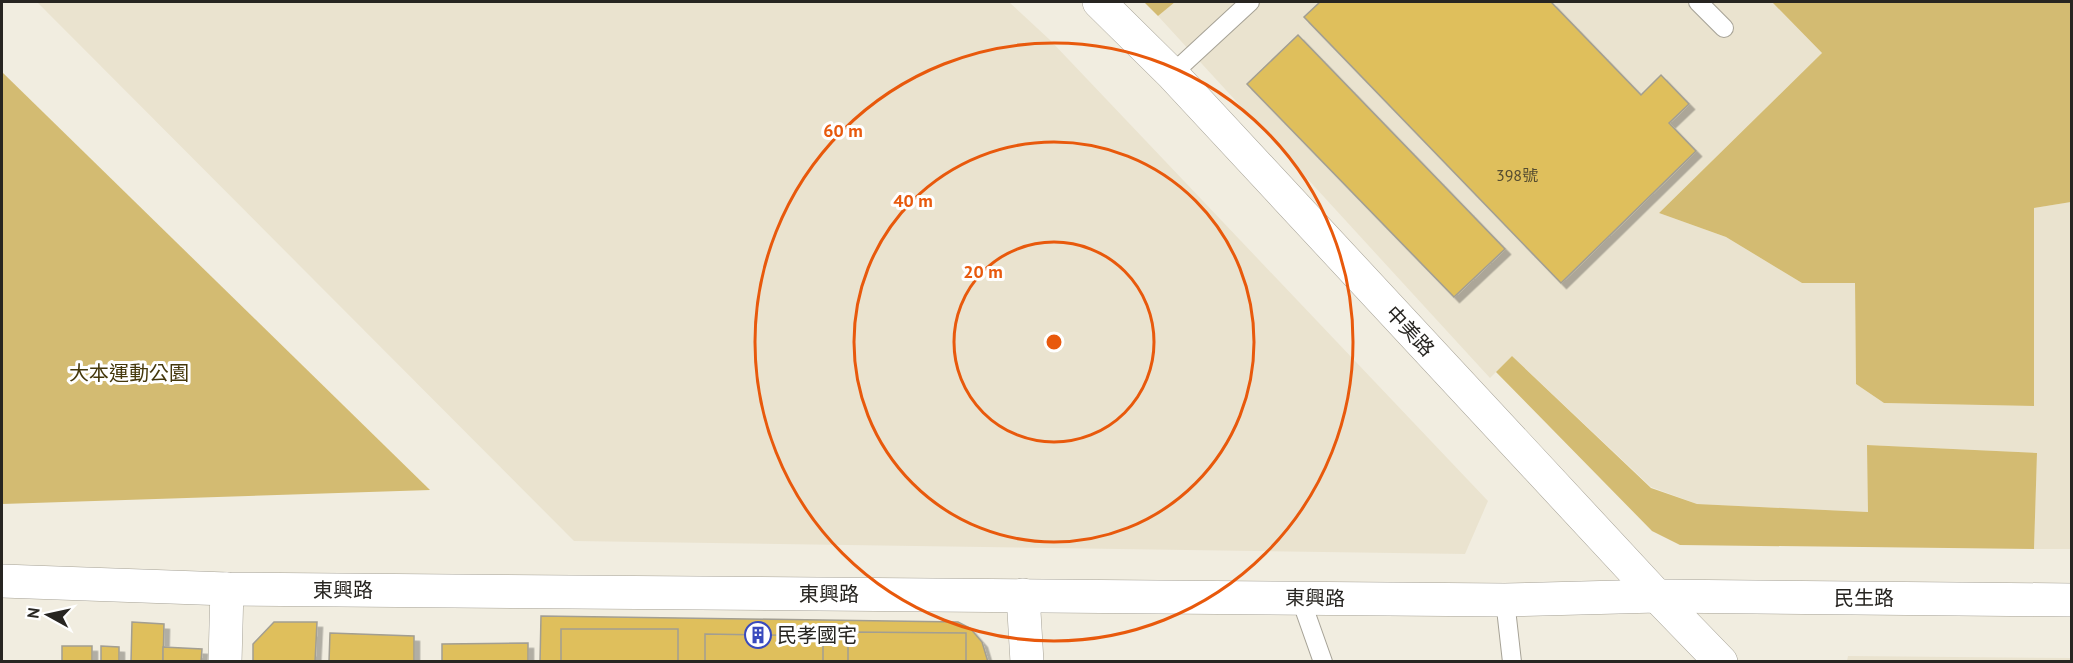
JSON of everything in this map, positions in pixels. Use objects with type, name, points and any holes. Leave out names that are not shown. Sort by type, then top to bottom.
[{"type":"street","name":"中美路","points":[[1099,2],[1172,74],[1721,662]]},
{"type":"street","name":"東興路","points":[[2,581],[227,589],[1505,600],[1657,596]]},
{"type":"street","points":[[225,662],[227,589]]},
{"type":"street","points":[[1023,595],[1027,662]]},
{"type":"street","name":"民生路","points":[[1657,596],[2072,600]]},
{"type":"lane","points":[[1172,74],[1250,2]]},
{"type":"lane","points":[[1698,2],[1724,28]]},
{"type":"lane","points":[[1300,597],[1323,662]]},
{"type":"lane","points":[[1505,600],[1512,662]]},
{"type":"shaded area","points":[[37,2],[1009,2],[1050,40],[1488,501],[1465,554],[574,541]]},
{"type":"shaded area","points":[[1175,2],[1772,2],[1822,53],[1659,213],[1726,237],[1802,283],[1855,282],[1856,384],[1884,403],[2034,406],[2034,208],[2071,202],[2071,549],[2034,549],[2037,453],[1868,445],[1868,512],[1697,504],[1651,487],[1512,356],[1490,378],[1158,16]]},
{"type":"shaded area","points":[[1848,656],[2071,658],[2072,661],[1847,661]]},
{"type":"green space","points":[[1144,2],[1175,2],[1158,16]]},
{"type":"green space","points":[[1772,2],[2071,2],[2071,202],[2034,208],[2034,406],[1884,403],[1856,384],[1855,283],[1802,283],[1726,237],[1659,213],[1822,53]]},
{"type":"green space","name":"大本運動公園","points":[[2,72],[430,490],[2,504]]},
{"type":"green space","points":[[1512,356],[1651,488],[1697,504],[1868,512],[1867,445],[2037,453],[2034,549],[1680,545],[1652,531],[1496,372]]},
{"type":"building","points":[[1320,2],[1551,2],[1641,95],[1661,75],[1689,104],[1669,123],[1696,151],[1561,283],[1304,17]]},
{"type":"building","points":[[1298,35],[1505,249],[1454,297],[1247,84]]},
{"type":"building","name":"民孝國宅","points":[[541,616],[958,622],[970,628],[982,642],[988,662],[540,662]]},
{"type":"building","points":[[132,622],[164,624],[163,662],[131,662]]},
{"type":"building","points":[[274,622],[317,622],[315,662],[253,662],[253,644]]},
{"type":"building","points":[[561,629],[678,629],[678,662],[561,662]]},
{"type":"building","name":"民孝國宅","points":[[848,632],[966,633],[966,662],[848,662]]},
{"type":"building","points":[[330,633],[414,636],[414,662],[329,662]]},
{"type":"building","name":"民孝國宅","points":[[705,634],[823,636],[823,662],[705,662]]},
{"type":"building","points":[[528,643],[528,662],[442,662],[442,644]]},
{"type":"building","points":[[62,646],[92,646],[92,662],[62,662]]},
{"type":"building","points":[[101,646],[119,647],[119,662],[101,662]]},
{"type":"building","points":[[163,647],[202,649],[201,662],[163,662]]},
{"type":"place","name":"民孝國宅","points":[[758,635]]}]
